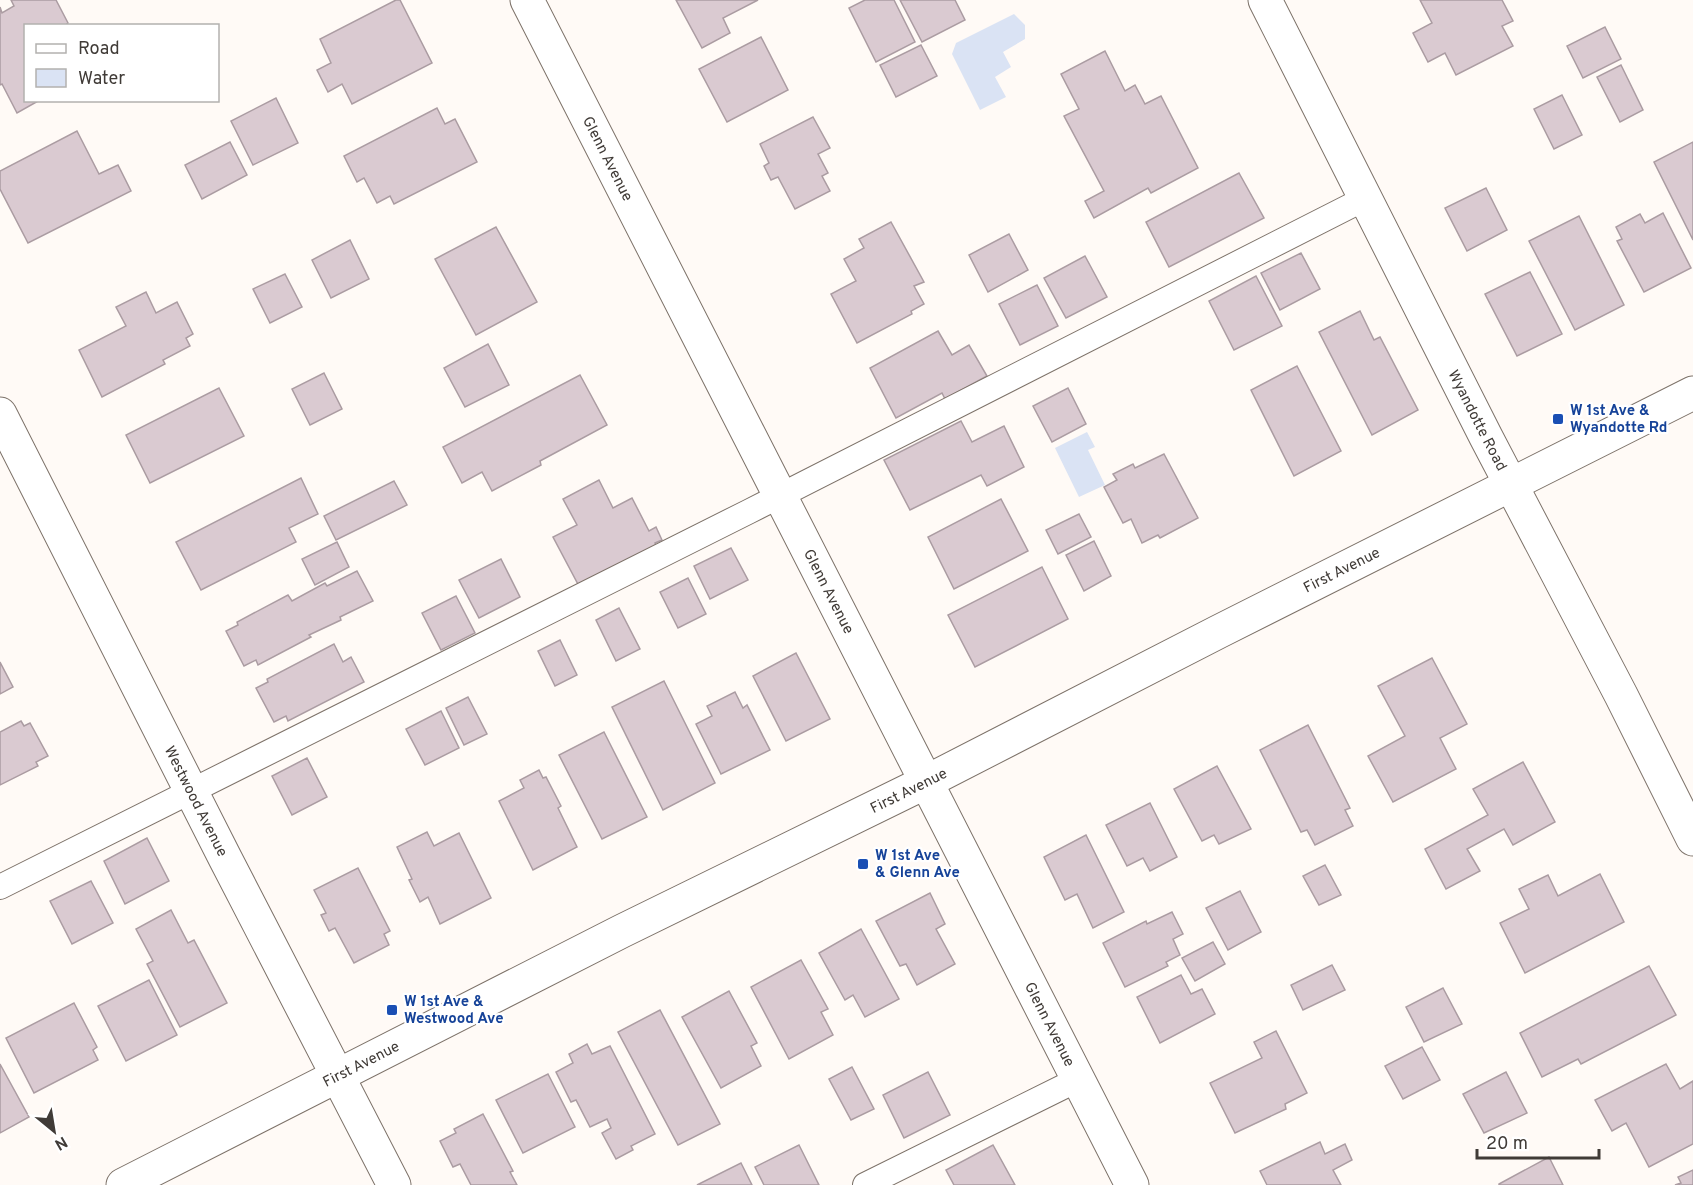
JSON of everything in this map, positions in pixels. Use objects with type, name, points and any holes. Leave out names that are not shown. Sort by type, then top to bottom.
[{"type":"street","name":"Glenn Avenue","points":[[527,0],[1132,1185]]},
{"type":"street","name":"Wyandotte Road","points":[[1265,0],[1693,839]]},
{"type":"street","name":"First Avenue","points":[[123,1185],[622,931],[926,782],[1693,393]]},
{"type":"street","name":"Westwood Avenue","points":[[0,414],[394,1185]]},
{"type":"lane","points":[[0,887],[780,496],[1366,198]]},
{"type":"lane","points":[[866,1185],[1079,1080]]},
{"type":"water","points":[[1014,14],[1025,25],[1025,39],[1003,52],[1011,67],[995,77],[1006,97],[980,110],[952,54],[956,43]]},
{"type":"water","points":[[1087,432],[1095,447],[1088,450],[1105,485],[1079,497],[1055,448]]},
{"type":"building","points":[[11,0],[56,0],[68,23],[24,24],[24,102],[36,102],[17,113],[2,84],[0,85],[0,7],[2,13],[14,6]]},
{"type":"building","points":[[400,0],[432,63],[352,104],[342,84],[328,92],[317,70],[331,63],[320,39]]},
{"type":"building","points":[[676,0],[758,0],[723,18],[730,33],[702,48]]},
{"type":"building","points":[[865,0],[894,0],[915,42],[876,62],[849,8]]},
{"type":"building","points":[[900,0],[955,0],[965,20],[922,42]]},
{"type":"building","points":[[1420,0],[1502,0],[1513,21],[1502,26],[1513,46],[1456,75],[1445,53],[1428,62],[1413,33],[1432,23]]},
{"type":"building","points":[[1605,27],[1621,59],[1583,78],[1567,46]]},
{"type":"building","points":[[761,37],[788,90],[727,122],[699,69]]},
{"type":"building","points":[[921,45],[937,76],[896,97],[880,65]]},
{"type":"building","points":[[1105,51],[1125,91],[1135,85],[1145,104],[1161,96],[1198,168],[1151,193],[1148,188],[1094,218],[1085,201],[1104,191],[1064,116],[1079,109],[1061,74]]},
{"type":"building","points":[[1621,65],[1643,110],[1620,122],[1597,77]]},
{"type":"building","points":[[1562,95],[1582,135],[1554,149],[1534,109]]},
{"type":"building","points":[[276,98],[298,143],[253,165],[231,121]]},
{"type":"building","points":[[437,108],[445,124],[455,119],[477,162],[394,204],[390,196],[377,203],[364,178],[357,182],[344,156]]},
{"type":"building","points":[[813,117],[830,148],[818,154],[828,173],[822,176],[830,191],[795,209],[778,177],[771,180],[764,166],[769,163],[760,144]]},
{"type":"building","points":[[77,131],[99,174],[118,165],[131,191],[28,243],[0,189],[0,171]]},
{"type":"building","points":[[230,142],[247,175],[202,199],[185,165]]},
{"type":"building","points":[[1693,142],[1693,240],[1654,162]]},
{"type":"building","points":[[1239,173],[1264,218],[1169,267],[1146,222]]},
{"type":"building","points":[[1486,188],[1507,230],[1467,251],[1445,208]]},
{"type":"building","points":[[1663,213],[1691,268],[1644,292],[1617,241],[1622,239],[1616,227],[1640,214],[1645,223]]},
{"type":"building","points":[[1579,216],[1624,305],[1575,330],[1529,241]]},
{"type":"building","points":[[891,222],[924,282],[914,286],[924,304],[911,311],[912,314],[857,343],[831,294],[856,281],[844,259],[864,248],[859,239]]},
{"type":"building","points":[[496,227],[537,302],[476,335],[435,259]]},
{"type":"building","points":[[1009,234],[1028,270],[988,292],[969,255]]},
{"type":"building","points":[[350,240],[369,279],[331,298],[312,260]]},
{"type":"building","points":[[1301,253],[1320,289],[1280,310],[1261,273]]},
{"type":"building","points":[[1085,256],[1107,297],[1066,318],[1044,278]]},
{"type":"building","points":[[1530,272],[1562,334],[1517,356],[1485,294]]},
{"type":"building","points":[[285,274],[302,307],[270,323],[253,289]]},
{"type":"building","points":[[1256,276],[1282,326],[1234,350],[1209,301]]},
{"type":"building","points":[[1037,285],[1058,326],[1020,345],[999,304]]},
{"type":"building","points":[[146,292],[156,313],[177,302],[193,334],[186,338],[190,346],[163,360],[165,364],[102,397],[79,350],[126,326],[116,307]]},
{"type":"building","points":[[1360,311],[1374,340],[1380,337],[1418,410],[1372,435],[1319,332]]},
{"type":"building","points":[[938,331],[952,355],[969,345],[987,376],[945,399],[942,393],[896,418],[870,368]]},
{"type":"building","points":[[488,344],[509,385],[465,407],[444,368]]},
{"type":"building","points":[[1297,366],[1341,451],[1294,476],[1251,390]]},
{"type":"building","points":[[324,373],[342,409],[310,425],[292,389]]},
{"type":"building","points":[[580,375],[607,425],[540,461],[541,465],[492,491],[482,472],[462,483],[443,447]]},
{"type":"building","points":[[219,388],[244,436],[150,483],[126,435]]},
{"type":"building","points":[[1068,388],[1086,424],[1052,442],[1033,406]]},
{"type":"building","points":[[961,421],[972,442],[1004,426],[1024,467],[987,486],[981,475],[910,510],[884,460]]},
{"type":"building","points":[[1164,454],[1198,518],[1160,538],[1158,535],[1142,543],[1131,519],[1123,523],[1104,487],[1117,480],[1113,474],[1133,464],[1135,468]]},
{"type":"building","points":[[301,478],[318,514],[289,528],[296,542],[201,590],[176,542]]},
{"type":"building","points":[[599,480],[613,508],[632,498],[649,531],[656,527],[662,540],[655,543],[657,549],[580,588],[553,537],[577,525],[563,499]]},
{"type":"building","points":[[394,481],[407,505],[336,540],[324,516]]},
{"type":"building","points":[[1001,499],[1028,551],[954,589],[928,537]]},
{"type":"building","points":[[1079,514],[1091,537],[1058,554],[1046,530]]},
{"type":"building","points":[[1094,541],[1111,576],[1084,591],[1066,555]]},
{"type":"building","points":[[337,542],[349,567],[315,585],[302,559]]},
{"type":"building","points":[[731,548],[748,580],[710,599],[694,566]]},
{"type":"building","points":[[501,559],[520,597],[479,618],[459,580]]},
{"type":"building","points":[[1042,567],[1068,619],[975,667],[948,615]]},
{"type":"building","points":[[357,571],[373,601],[340,617],[341,620],[309,635],[311,637],[258,665],[256,660],[244,666],[226,631],[238,625],[237,622],[288,595],[292,601],[325,583],[327,586]]},
{"type":"building","points":[[688,578],[706,614],[678,628],[660,592]]},
{"type":"building","points":[[456,596],[475,633],[441,650],[422,613]]},
{"type":"building","points":[[619,608],[640,649],[616,661],[596,620]]},
{"type":"building","points":[[560,640],[577,675],[555,686],[538,651]]},
{"type":"building","points":[[334,644],[343,662],[351,657],[364,682],[288,721],[286,716],[274,722],[256,688],[268,682],[267,679]]},
{"type":"building","points":[[796,653],[830,719],[786,741],[753,676]]},
{"type":"building","points":[[1432,658],[1467,724],[1440,738],[1456,769],[1393,802],[1368,756],[1405,736],[1378,686]]},
{"type":"building","points":[[0,662],[13,687],[0,694]]},
{"type":"building","points":[[664,681],[715,783],[663,810],[612,707]]},
{"type":"building","points":[[735,692],[743,708],[747,705],[770,750],[721,774],[696,724],[712,716],[707,706]]},
{"type":"building","points":[[468,697],[487,734],[464,745],[446,708]]},
{"type":"building","points":[[441,711],[459,748],[425,765],[406,729]]},
{"type":"building","points":[[21,721],[24,726],[30,723],[48,756],[36,762],[38,766],[0,785],[0,732]]},
{"type":"building","points":[[1308,725],[1350,808],[1345,810],[1353,826],[1315,845],[1307,830],[1301,832],[1260,750]]},
{"type":"building","points":[[604,732],[647,817],[602,839],[559,755]]},
{"type":"building","points":[[307,758],[327,797],[292,815],[272,776]]},
{"type":"building","points":[[1523,762],[1555,822],[1513,845],[1504,829],[1467,849],[1480,871],[1446,889],[1425,849],[1488,815],[1473,789]]},
{"type":"building","points":[[1217,766],[1251,829],[1219,844],[1214,835],[1202,841],[1174,789]]},
{"type":"building","points":[[539,770],[543,778],[546,777],[561,806],[558,808],[577,847],[533,870],[499,801],[524,788],[520,780]]},
{"type":"building","points":[[1150,803],[1177,857],[1150,871],[1143,858],[1127,866],[1106,825]]},
{"type":"building","points":[[427,832],[434,846],[459,833],[491,898],[440,924],[428,897],[420,902],[397,847]]},
{"type":"building","points":[[1086,835],[1124,912],[1093,928],[1077,894],[1065,900],[1044,857]]},
{"type":"building","points":[[147,838],[169,881],[125,904],[104,861]]},
{"type":"building","points":[[1325,865],[1341,895],[1319,905],[1303,876]]},
{"type":"building","points":[[358,868],[390,931],[384,934],[389,945],[354,963],[335,928],[329,931],[321,915],[326,913],[314,890]]},
{"type":"building","points":[[1600,874],[1624,922],[1525,973],[1500,923],[1529,909],[1519,889],[1548,875],[1558,896]]},
{"type":"building","points":[[91,881],[113,923],[72,944],[50,901]]},
{"type":"building","points":[[1240,891],[1261,932],[1228,950],[1206,908]]},
{"type":"building","points":[[930,893],[945,924],[936,929],[955,964],[917,985],[906,964],[900,966],[876,921]]},
{"type":"building","points":[[171,910],[188,943],[194,940],[227,1003],[180,1027],[147,964],[153,961],[136,929]]},
{"type":"building","points":[[1172,912],[1183,934],[1173,939],[1180,955],[1166,962],[1168,966],[1125,987],[1103,943],[1146,921],[1147,924]]},
{"type":"building","points":[[861,929],[899,999],[865,1017],[853,995],[845,1000],[819,953]]},
{"type":"building","points":[[1213,942],[1225,964],[1195,981],[1182,958]]},
{"type":"building","points":[[801,960],[828,1009],[821,1012],[833,1035],[789,1059],[751,987]]},
{"type":"building","points":[[1332,965],[1345,990],[1303,1010],[1291,985]]},
{"type":"building","points":[[1649,966],[1676,1015],[1581,1064],[1578,1059],[1542,1077],[1520,1033]]},
{"type":"building","points":[[1181,975],[1191,994],[1202,989],[1215,1014],[1160,1043],[1137,997]]},
{"type":"building","points":[[149,980],[177,1035],[126,1061],[98,1006]]},
{"type":"building","points":[[1443,988],[1462,1024],[1424,1042],[1406,1007]]},
{"type":"building","points":[[729,991],[757,1043],[751,1046],[761,1066],[721,1088],[682,1017]]},
{"type":"building","points":[[74,1003],[97,1047],[93,1050],[98,1060],[34,1093],[6,1038]]},
{"type":"building","points":[[660,1010],[720,1124],[678,1145],[618,1032]]},
{"type":"building","points":[[1276,1031],[1307,1093],[1285,1104],[1286,1109],[1235,1133],[1210,1083],[1262,1058],[1254,1042]]},
{"type":"building","points":[[587,1044],[592,1054],[610,1046],[655,1134],[631,1146],[633,1150],[616,1159],[602,1133],[611,1128],[607,1119],[590,1127],[576,1100],[571,1102],[556,1072],[573,1063],[569,1054]]},
{"type":"building","points":[[1422,1047],[1440,1080],[1403,1099],[1385,1066]]},
{"type":"building","points":[[0,1064],[29,1117],[0,1133]]},
{"type":"building","points":[[1666,1064],[1680,1089],[1693,1081],[1693,1144],[1649,1167],[1626,1123],[1612,1131],[1595,1100]]},
{"type":"building","points":[[852,1067],[874,1109],[851,1120],[829,1079]]},
{"type":"building","points":[[928,1072],[950,1115],[904,1138],[883,1095]]},
{"type":"building","points":[[1506,1072],[1527,1113],[1484,1133],[1463,1094]]},
{"type":"building","points":[[548,1074],[575,1127],[523,1153],[496,1100]]},
{"type":"building","points":[[483,1114],[513,1171],[510,1172],[517,1185],[471,1185],[460,1164],[453,1167],[440,1141],[456,1133],[454,1129]]},
{"type":"building","points":[[1320,1142],[1325,1154],[1345,1144],[1352,1160],[1333,1170],[1341,1185],[1267,1185],[1260,1171]]},
{"type":"building","points":[[799,1145],[819,1185],[764,1185],[755,1167]]},
{"type":"building","points":[[993,1145],[1015,1185],[954,1185],[946,1170]]},
{"type":"building","points":[[1549,1157],[1563,1185],[1499,1185],[1499,1184]]},
{"type":"building","points":[[741,1163],[752,1185],[697,1185]]},
{"type":"building","points":[[1693,1170],[1693,1185],[1675,1185],[1681,1183],[1678,1177]]},
{"type":"place","name":"W 1st Ave & Wyandotte Rd","points":[[1558,419]]},
{"type":"place","name":"W 1st Ave & Glenn Ave","points":[[863,864]]},
{"type":"place","name":"W 1st Ave & Westwood Ave","points":[[392,1010]]}]
